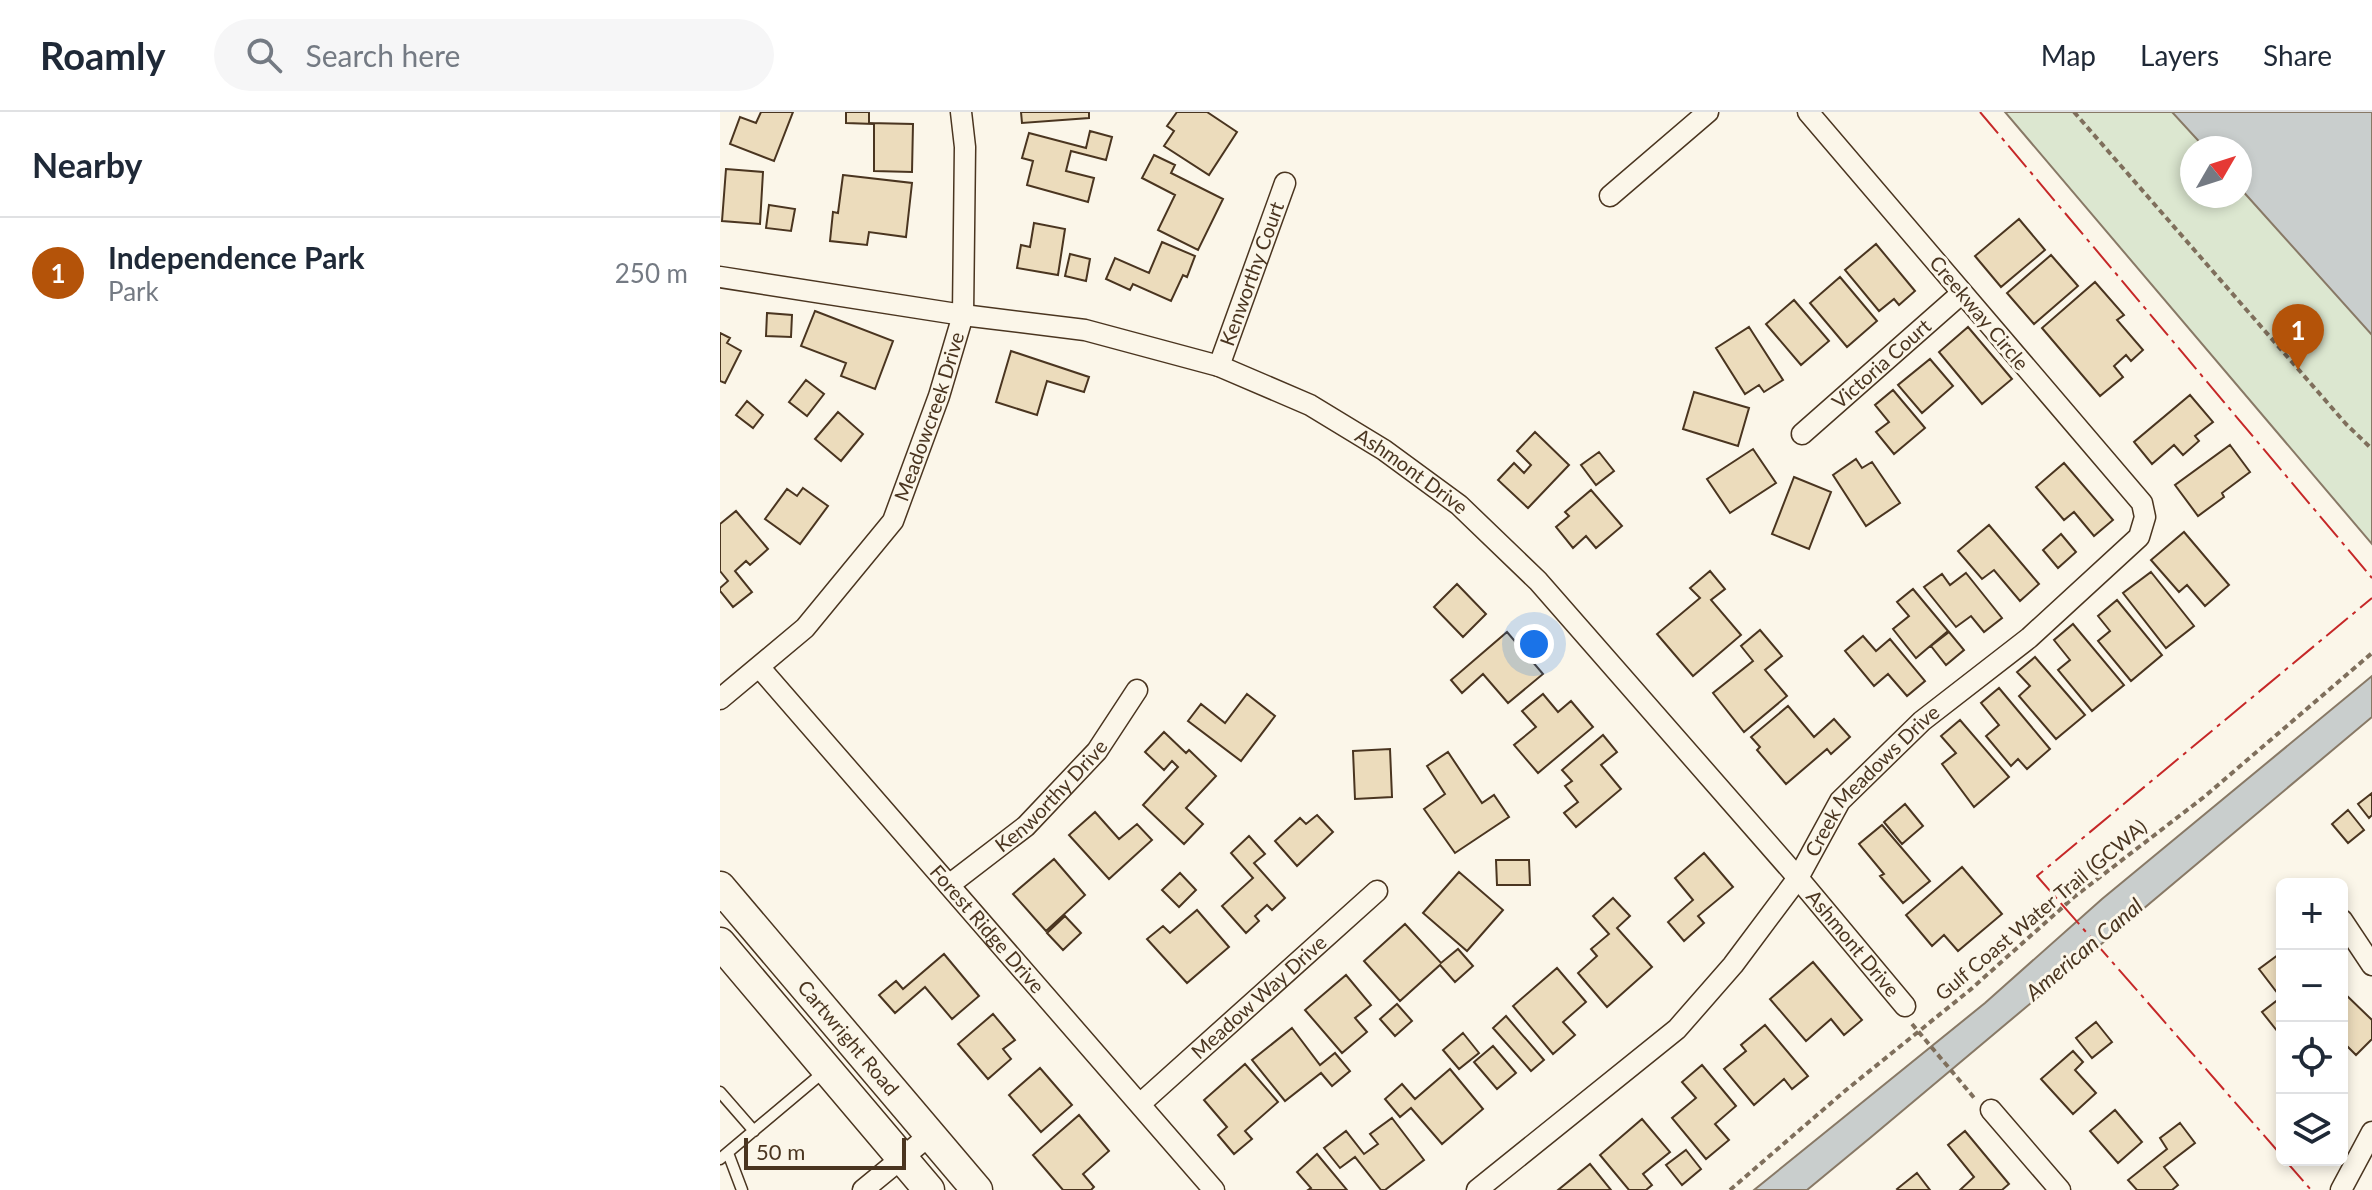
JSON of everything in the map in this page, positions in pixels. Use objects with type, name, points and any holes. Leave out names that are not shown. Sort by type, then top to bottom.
[{"type":"main road","name":"Cartwright Road","points":[[720,887],[977,1190]]},
{"type":"main road","name":"Cartwright Road","points":[[720,943],[929,1190]]},
{"type":"street","name":"Meadowcreek Drive","points":[[720,699],[805,628],[893,521],[939,396],[963,315],[965,147],[961,112]]},
{"type":"street","points":[[1610,196],[1708,112]]},
{"type":"street","name":"Creekway Circle","points":[[1808,112],[2142,503],[2145,517]]},
{"type":"street","name":"Kenworthy Court","points":[[1219,366],[1285,183]]},
{"type":"street","name":"Ashmont Drive","points":[[720,277],[963,315],[1085,330],[1219,366],[1310,405],[1384,450],[1459,505],[1538,581],[1798,878],[1905,1006]]},
{"type":"street","name":"Victoria Court","points":[[1802,434],[1962,293]]},
{"type":"street","name":"Creek Meadows Drive","points":[[1477,1190],[1677,1029],[1733,965],[1798,878],[1840,801],[1922,721],[2029,638],[2139,537],[2145,517]]},
{"type":"street","name":"Forest Ridge Drive","points":[[760,668],[1214,1190]]},
{"type":"street","name":"Kenworthy Drive","points":[[949,885],[1026,826],[1097,751],[1137,690]]},
{"type":"street","name":"Meadow Way Drive","points":[[1140,1104],[1377,891]]},
{"type":"street","points":[[2348,929],[2372,965]]},
{"type":"street","points":[[1991,1110],[2060,1190]]},
{"type":"street","points":[[2341,1190],[2372,1132]]},
{"type":"street","points":[[863,1190],[930,1135]]},
{"type":"lane","points":[[742,1190],[724,1156],[827,1069]]},
{"type":"lane","points":[[720,1092],[754,1131]]},
{"type":"path","points":[[2074,112],[2346,424],[2372,449]]},
{"type":"path","name":"Gulf Coast Water Trail (GCWA)","points":[[1730,1190],[1846,1090],[1970,990],[2074,897],[2204,797],[2372,653]]},
{"type":"path","points":[[1924,1037],[1978,1102],[1991,1110]]},
{"type":"green space","points":[[2005,112],[2372,112],[2372,544]]},
{"type":"water","points":[[2172,112],[2372,112],[2372,335],[2252,201],[2252,136],[2194,136]]},
{"type":"water","name":"American Canal","points":[[2372,676],[2372,717],[1870,1138],[1807,1190],[1754,1190],[1985,1003],[2102,899]]},
{"type":"building","points":[[761,112],[793,112],[774,161],[730,144],[740,117],[756,123]]},
{"type":"building","points":[[846,112],[869,112],[869,123],[913,124],[912,172],[874,171],[874,124],[846,123]]},
{"type":"building","points":[[1021,112],[1089,112],[1089,118],[1022,123]]},
{"type":"building","points":[[1177,112],[1207,112],[1237,132],[1209,175],[1164,146],[1174,131],[1167,126]]},
{"type":"building","points":[[1090,131],[1112,137],[1106,160],[1071,151],[1066,171],[1094,178],[1088,202],[1027,185],[1033,161],[1022,158],[1029,133],[1086,148]]},
{"type":"building","points":[[1154,155],[1175,165],[1171,173],[1223,199],[1198,250],[1158,230],[1175,195],[1142,178]]},
{"type":"building","points":[[726,169],[763,172],[760,224],[722,221]]},
{"type":"building","points":[[843,175],[912,183],[906,237],[869,232],[867,245],[830,241],[833,212],[838,213]]},
{"type":"building","points":[[769,205],[795,209],[791,231],[766,228]]},
{"type":"building","points":[[2019,219],[2045,250],[2001,287],[1975,256]]},
{"type":"building","points":[[1034,223],[1065,229],[1058,275],[1017,268],[1021,245],[1030,247]]},
{"type":"building","points":[[1162,242],[1195,256],[1187,277],[1183,275],[1171,301],[1133,284],[1130,290],[1106,279],[1115,258],[1149,273]]},
{"type":"building","points":[[1876,244],[1915,291],[1899,305],[1894,299],[1879,311],[1845,270]]},
{"type":"building","points":[[1070,254],[1090,259],[1086,281],[1065,276]]},
{"type":"building","points":[[2051,255],[2078,286],[2034,324],[2007,293]]},
{"type":"building","points":[[1840,277],[1877,321],[1847,347],[1810,303]]},
{"type":"building","points":[[2095,282],[2124,315],[2117,320],[2143,350],[2131,361],[2126,355],[2114,366],[2123,377],[2100,396],[2042,328]]},
{"type":"building","points":[[1794,300],[1829,341],[1801,365],[1766,324]]},
{"type":"building","points":[[815,311],[893,341],[875,389],[841,376],[846,363],[801,346]]},
{"type":"building","points":[[767,313],[792,315],[791,337],[766,336]]},
{"type":"building","points":[[1749,327],[1783,380],[1764,392],[1759,385],[1745,394],[1716,348]]},
{"type":"building","points":[[1968,327],[2012,379],[1982,404],[1939,352]]},
{"type":"building","points":[[720,333],[730,338],[727,343],[741,351],[725,383],[720,381]]},
{"type":"building","points":[[1011,351],[1089,377],[1084,392],[1047,381],[1037,415],[996,402]]},
{"type":"building","points":[[1930,359],[1953,386],[1922,413],[1898,385]]},
{"type":"building","points":[[806,380],[824,394],[807,416],[789,402]]},
{"type":"building","points":[[1893,390],[1925,428],[1894,454],[1876,432],[1889,422],[1875,405]]},
{"type":"building","points":[[1694,392],[1749,408],[1738,446],[1683,429]]},
{"type":"building","points":[[2190,395],[2213,422],[2195,436],[2199,441],[2183,455],[2174,445],[2152,464],[2134,442]]},
{"type":"building","points":[[747,401],[763,415],[753,428],[736,415]]},
{"type":"building","points":[[838,412],[863,434],[841,461],[815,439]]},
{"type":"building","points":[[1535,432],[1569,465],[1528,508],[1498,480],[1514,463],[1524,473],[1531,465],[1517,451]]},
{"type":"building","points":[[2230,445],[2250,472],[2198,516],[2175,485]]},
{"type":"building","points":[[1753,449],[1776,483],[1730,513],[1707,479]]},
{"type":"building","points":[[1599,452],[1614,471],[1596,485],[1581,465]]},
{"type":"building","points":[[1856,459],[1862,468],[1872,462],[1900,503],[1866,526],[1833,475]]},
{"type":"building","points":[[2064,463],[2113,520],[2094,536],[2074,512],[2064,520],[2036,487]]},
{"type":"building","points":[[1794,477],[1831,492],[1809,549],[1772,534]]},
{"type":"building","points":[[803,488],[828,506],[800,544],[765,519],[787,489],[797,496]]},
{"type":"building","points":[[1591,490],[1622,526],[1596,548],[1586,536],[1573,548],[1556,527],[1569,516],[1565,512]]},
{"type":"building","points":[[736,511],[768,549],[750,565],[746,561],[735,571],[752,592],[733,607],[720,591],[728,581],[720,571],[720,524]]},
{"type":"building","points":[[1989,525],[2039,584],[2020,601],[1994,570],[1982,579],[1958,551]]},
{"type":"building","points":[[2184,532],[2229,585],[2205,606],[2187,585],[2179,592],[2151,560]]},
{"type":"building","points":[[2061,534],[2076,552],[2058,568],[2043,550]]},
{"type":"building","points":[[1710,571],[1725,589],[1711,600],[1741,635],[1693,676],[1657,634],[1700,598],[1690,588]]},
{"type":"building","points":[[2151,572],[2194,626],[2166,648],[2123,593]]},
{"type":"building","points":[[1966,573],[2002,618],[1984,632],[1971,616],[1956,627],[1924,587],[1942,574],[1950,585]]},
{"type":"building","points":[[1457,584],[1486,614],[1463,637],[1434,607]]},
{"type":"building","points":[[1913,589],[1948,631],[1916,658],[1893,629],[1909,616],[1897,602]]},
{"type":"building","points":[[2117,600],[2162,655],[2131,681],[2098,641],[2110,631],[2098,616]]},
{"type":"building","points":[[2073,624],[2124,685],[2092,711],[2058,670],[2070,660],[2054,640]]},
{"type":"building","points":[[1760,630],[1782,656],[1765,670],[1787,696],[1744,732],[1713,693],[1753,661],[1741,646]]},
{"type":"building","points":[[1507,632],[1543,674],[1508,703],[1483,674],[1462,693],[1451,680]]},
{"type":"building","points":[[1949,632],[1964,650],[1946,665],[1931,646]]},
{"type":"building","points":[[1863,636],[1876,651],[1890,639],[1925,681],[1907,696],[1888,674],[1874,686],[1845,651]]},
{"type":"building","points":[[2035,657],[2085,715],[2056,739],[2019,696],[2030,686],[2017,672]]},
{"type":"building","points":[[1999,688],[2050,749],[2027,769],[2018,759],[2011,766],[1986,736],[1999,725],[1981,703]]},
{"type":"building","points":[[1247,694],[1275,716],[1241,761],[1188,721],[1201,704],[1225,723]]},
{"type":"building","points":[[1543,694],[1558,712],[1571,701],[1593,727],[1538,773],[1514,745],[1536,727],[1522,711]]},
{"type":"building","points":[[1788,706],[1814,737],[1834,719],[1850,737],[1831,754],[1827,749],[1786,784],[1757,750],[1760,747],[1751,737]]},
{"type":"building","points":[[1960,720],[2009,777],[1974,807],[1942,764],[1956,753],[1941,736]]},
{"type":"building","points":[[1164,732],[1186,753],[1189,750],[1216,776],[1186,808],[1203,824],[1184,844],[1143,805],[1178,767],[1172,761],[1164,770],[1145,752]]},
{"type":"building","points":[[1603,735],[1617,752],[1601,765],[1621,789],[1576,827],[1564,813],[1578,802],[1565,786],[1572,781],[1562,770]]},
{"type":"building","points":[[1390,749],[1392,797],[1355,799],[1353,751]]},
{"type":"building","points":[[1448,752],[1482,803],[1494,795],[1509,817],[1455,853],[1424,809],[1445,794],[1427,766]]},
{"type":"building","points":[[2372,793],[2372,815],[2369,818],[2358,804]]},
{"type":"building","points":[[1905,804],[1923,826],[1902,844],[1884,822]]},
{"type":"building","points":[[2348,810],[2364,830],[2348,843],[2332,824]]},
{"type":"building","points":[[1095,812],[1119,839],[1137,824],[1152,840],[1109,879],[1069,835]]},
{"type":"building","points":[[1317,815],[1333,832],[1297,866],[1275,841],[1300,818],[1306,824]]},
{"type":"building","points":[[1882,825],[1930,881],[1903,903],[1859,844]]},
{"type":"building","points":[[1249,836],[1265,854],[1254,863],[1285,898],[1272,910],[1267,905],[1255,916],[1259,921],[1246,933],[1222,906],[1253,878],[1231,853]]},
{"type":"building","points":[[1704,853],[1733,887],[1698,916],[1704,923],[1684,941],[1668,922],[1693,900],[1675,878]]},
{"type":"building","points":[[1054,859],[1085,895],[1046,931],[1013,894]]},
{"type":"building","points":[[1496,860],[1529,860],[1530,885],[1497,885]]},
{"type":"building","points":[[1962,867],[2002,914],[1958,951],[1944,935],[1932,946],[1906,915]]},
{"type":"building","points":[[1459,872],[1503,910],[1467,951],[1423,913]]},
{"type":"building","points":[[1180,873],[1196,890],[1179,907],[1162,890]]},
{"type":"building","points":[[1613,898],[1630,916],[1617,928],[1652,967],[1607,1007],[1578,973],[1597,956],[1591,949],[1609,934],[1593,916]]},
{"type":"building","points":[[1197,910],[1229,947],[1187,983],[1147,939],[1163,926],[1170,933]]},
{"type":"building","points":[[1065,916],[1081,933],[1063,950],[1047,933]]},
{"type":"building","points":[[1405,924],[1441,963],[1458,949],[1473,966],[1455,982],[1440,965],[1400,1001],[1364,961]]},
{"type":"building","points":[[944,954],[979,996],[952,1019],[925,987],[895,1013],[879,995],[896,981],[903,989]]},
{"type":"building","points":[[2276,956],[2276,991],[2259,969]]},
{"type":"building","points":[[1813,962],[1862,1020],[1844,1035],[1831,1019],[1806,1041],[1770,999]]},
{"type":"building","points":[[1557,968],[1586,1002],[1563,1022],[1575,1035],[1553,1054],[1513,1006]]},
{"type":"building","points":[[1346,975],[1371,1005],[1355,1018],[1367,1032],[1342,1053],[1305,1010]]},
{"type":"building","points":[[2348,997],[2372,1020],[2372,1039],[2356,1055],[2348,1047]]},
{"type":"building","points":[[2276,1001],[2276,1030],[2262,1012]]},
{"type":"building","points":[[1397,1004],[1412,1021],[1395,1036],[1380,1019]]},
{"type":"building","points":[[993,1014],[1015,1040],[1003,1049],[1011,1059],[988,1079],[958,1044]]},
{"type":"building","points":[[1506,1016],[1544,1060],[1531,1071],[1493,1028]]},
{"type":"building","points":[[2096,1022],[2112,1042],[2092,1058],[2076,1038]]},
{"type":"building","points":[[1765,1025],[1808,1076],[1792,1089],[1784,1079],[1754,1105],[1724,1069],[1746,1051],[1741,1045]]},
{"type":"building","points":[[1292,1028],[1320,1065],[1335,1053],[1350,1071],[1332,1086],[1321,1073],[1285,1101],[1252,1060]]},
{"type":"building","points":[[1463,1033],[1479,1053],[1459,1069],[1443,1050]]},
{"type":"building","points":[[1493,1046],[1516,1073],[1497,1089],[1474,1062]]},
{"type":"building","points":[[2073,1051],[2083,1062],[2075,1070],[2096,1093],[2073,1114],[2041,1079]]},
{"type":"building","points":[[1245,1064],[1278,1102],[1245,1131],[1252,1139],[1234,1154],[1218,1135],[1227,1127],[1204,1100]]},
{"type":"building","points":[[1702,1065],[1736,1106],[1715,1124],[1729,1140],[1706,1159],[1672,1118],[1696,1098],[1682,1082]]},
{"type":"building","points":[[1040,1068],[1072,1105],[1041,1132],[1009,1095]]},
{"type":"building","points":[[1450,1069],[1483,1109],[1442,1144],[1411,1108],[1400,1117],[1385,1099],[1402,1084],[1415,1099]]},
{"type":"building","points":[[2115,1110],[2142,1142],[2118,1163],[2090,1131]]},
{"type":"building","points":[[1079,1115],[1109,1151],[1083,1174],[1094,1187],[1091,1190],[1063,1190],[1033,1155]]},
{"type":"building","points":[[1392,1118],[1424,1160],[1385,1190],[1381,1190],[1355,1157],[1340,1168],[1324,1148],[1346,1131],[1364,1154],[1378,1144],[1370,1134]]},
{"type":"building","points":[[1642,1119],[1670,1152],[1643,1174],[1652,1185],[1646,1190],[1629,1190],[1600,1155]]},
{"type":"building","points":[[2180,1123],[2195,1143],[2164,1167],[2178,1185],[2172,1190],[2137,1190],[2128,1180],[2167,1149],[2160,1138]]},
{"type":"building","points":[[1965,1131],[2009,1184],[2002,1190],[1960,1190],[1974,1177],[1948,1145]]},
{"type":"building","points":[[1686,1150],[1701,1169],[1682,1185],[1666,1165]]},
{"type":"building","points":[[1317,1154],[1347,1190],[1308,1190],[1311,1188],[1297,1172]]},
{"type":"building","points":[[1590,1164],[1611,1190],[1558,1190]]},
{"type":"building","points":[[1917,1173],[1930,1190],[1897,1189]]},
{"type":"power","points":[[1980,112],[2372,578]]},
{"type":"power","points":[[2276,1149],[2037,876],[2372,598]]},
{"type":"power","points":[[2290,1166],[2311,1190]]},
{"type":"place","name":"Independence Park","points":[[2298,370]]}]
